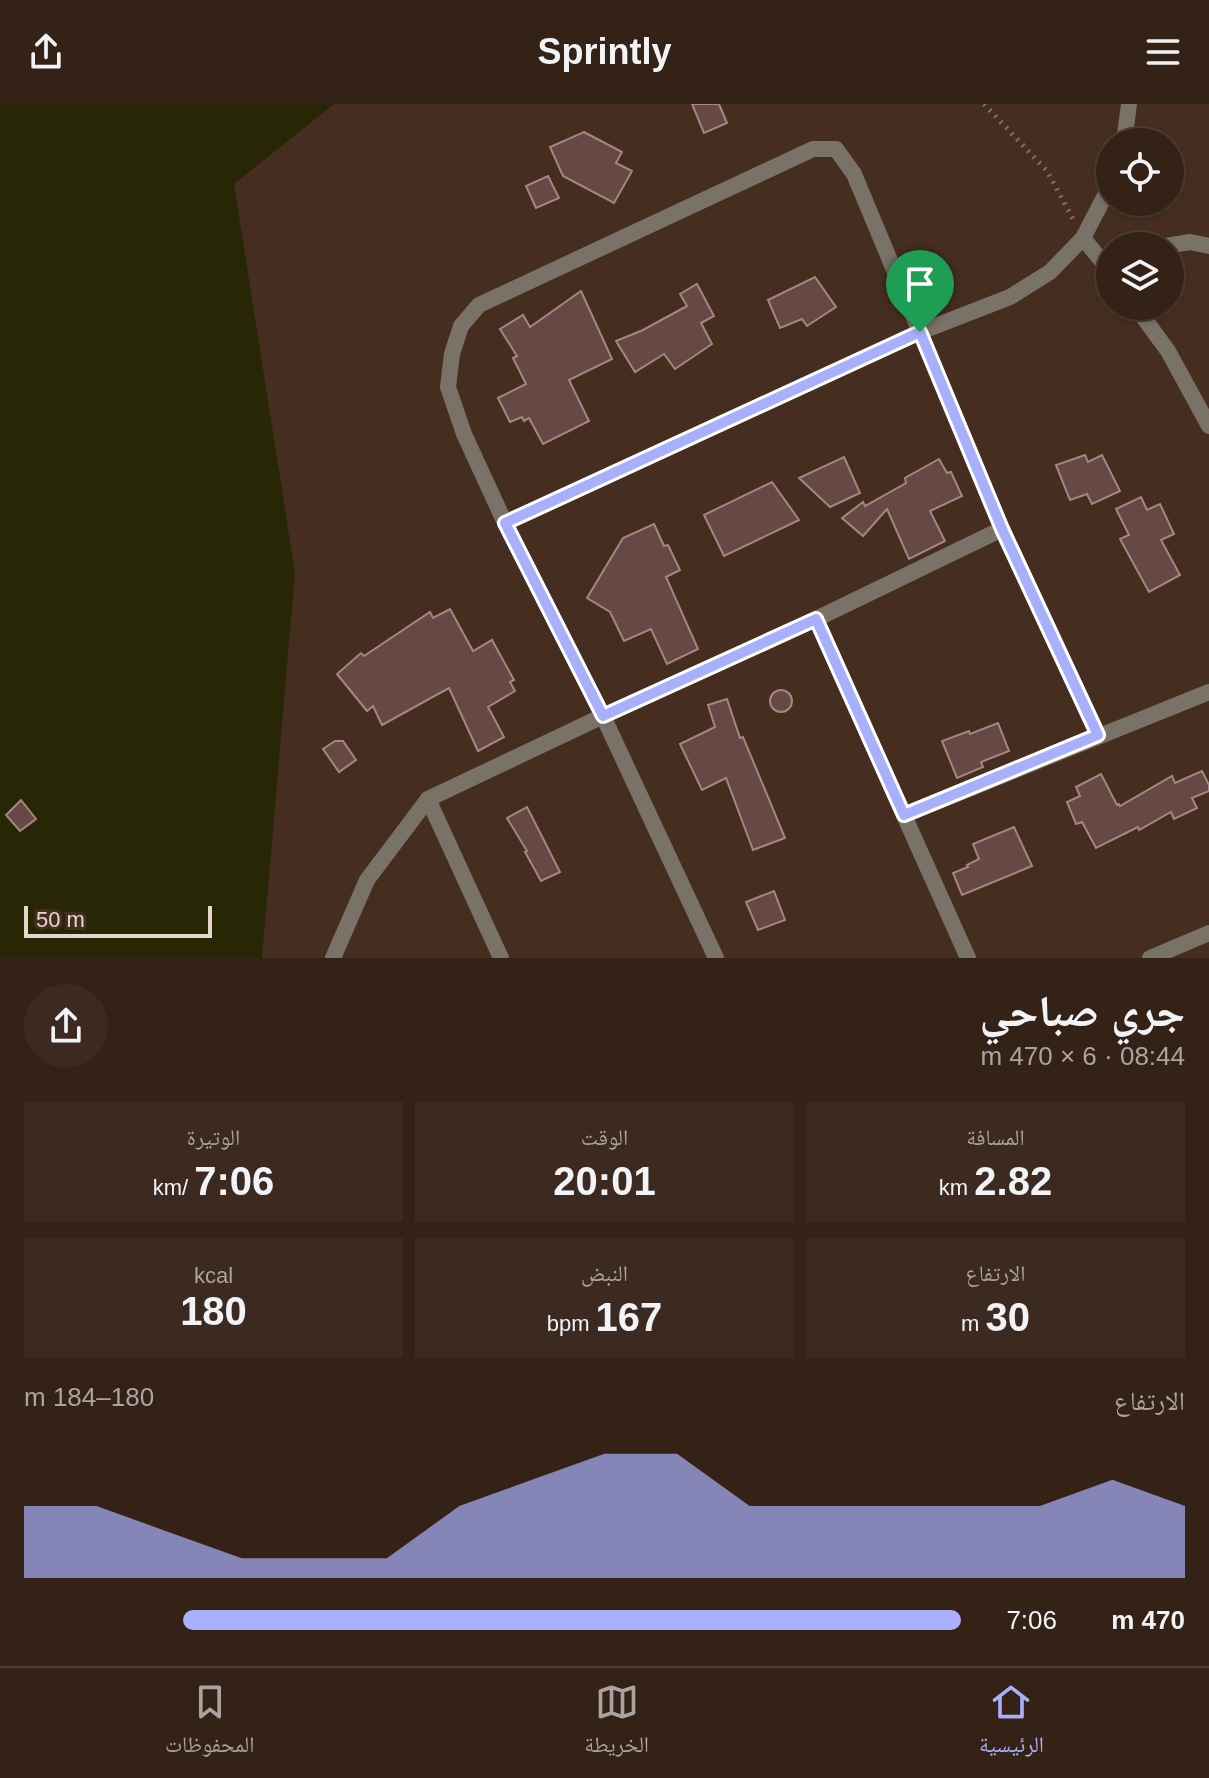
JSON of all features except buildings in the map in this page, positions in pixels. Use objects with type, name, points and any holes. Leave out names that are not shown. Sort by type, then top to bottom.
[{"type":"street","points":[[1126,128],[1129,104]]},
{"type":"street","points":[[716,958],[603,716],[505,523],[464,434],[448,387],[452,354],[461,326],[479,305],[813,149],[836,149],[854,174],[1002,529],[1098,735]]},
{"type":"street","points":[[505,523],[920,332],[1010,297],[1050,272],[1083,238],[1096,213]]},
{"type":"street","points":[[1083,238],[1096,253]]},
{"type":"street","points":[[1184,243],[1209,246]]},
{"type":"street","points":[[1145,320],[1168,351],[1209,426]]},
{"type":"street","points":[[333,958],[367,880],[428,799],[1002,529]]},
{"type":"street","points":[[816,619],[968,958]]},
{"type":"street","points":[[904,815],[1209,692]]},
{"type":"street","points":[[428,799],[501,958]]},
{"type":"street","points":[[1150,958],[1209,933]]},
{"type":"path","points":[[984,104],[1047,171],[1083,238]]},
{"type":"shaded area","points":[[0,104],[334,104],[234,184],[295,573],[262,958],[0,958]]},
{"type":"route","points":[[920,332],[1002,529],[1098,735],[904,815],[816,619],[603,716],[505,523],[920,332]]}]
